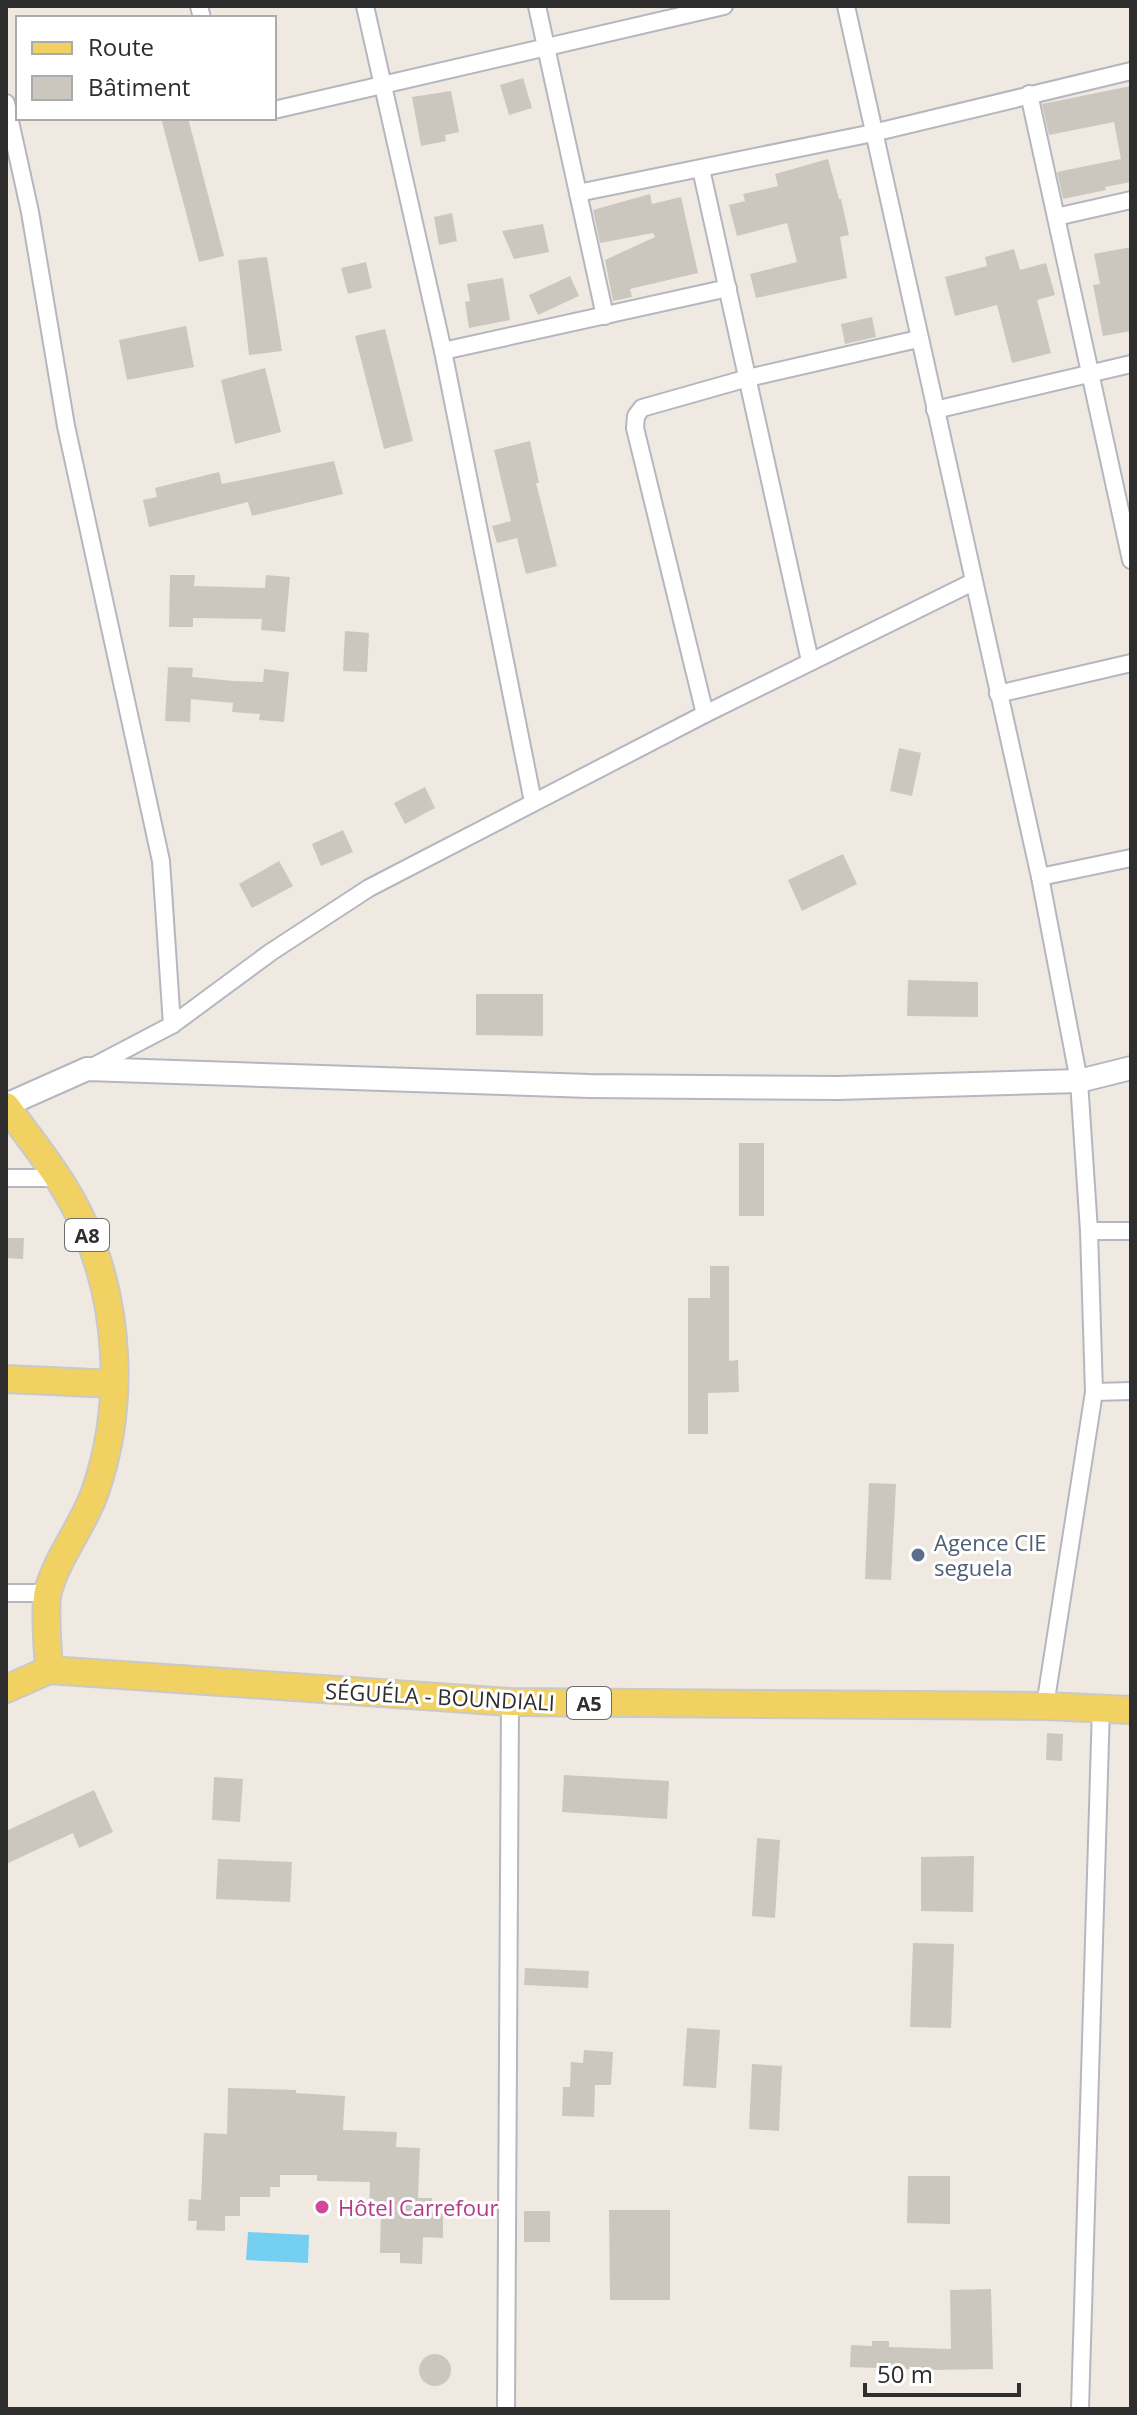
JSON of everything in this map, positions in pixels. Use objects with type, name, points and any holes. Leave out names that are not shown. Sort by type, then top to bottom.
[{"type":"main road","points":[[6,1105],[87,1069],[636,1086],[838,1088],[1079,1081],[1131,1068]]},
{"type":"main road","name":"A8","points":[[6,1105],[59,1178],[83,1224],[103,1280],[114,1341],[114,1384]]},
{"type":"main road","points":[[6,1379],[114,1384],[108,1436],[95,1491],[48,1593],[49,1670],[6,1689]]},
{"type":"main road","name":"SÉGUÉLA - BOUNDIALI","points":[[49,1670],[510,1702],[1045,1706],[1131,1710]]},
{"type":"street","points":[[365,6],[443,351],[533,802]]},
{"type":"street","points":[[537,6],[605,316]]},
{"type":"street","points":[[276,110],[724,6]]},
{"type":"street","points":[[846,6],[1040,877],[1079,1081],[1089,1231],[1094,1392],[1045,1706]]},
{"type":"street","points":[[578,193],[873,133],[1131,71]]},
{"type":"street","points":[[1029,94],[1127,527],[1131,560]]},
{"type":"street","points":[[6,103],[30,212],[66,426],[161,861],[172,1025]]},
{"type":"street","points":[[701,169],[810,661]]},
{"type":"street","points":[[1056,217],[1131,200]]},
{"type":"street","points":[[443,351],[728,288]]},
{"type":"street","points":[[705,714],[635,428],[636,416],[642,408],[748,378],[918,339]]},
{"type":"street","points":[[935,410],[1131,364]]},
{"type":"street","points":[[87,1069],[172,1025],[271,952],[369,888],[705,714],[973,582]]},
{"type":"street","points":[[998,694],[1131,663]]},
{"type":"street","points":[[1040,877],[1131,858]]},
{"type":"street","points":[[6,1178],[59,1178]]},
{"type":"street","points":[[1089,1231],[1131,1231]]},
{"type":"street","points":[[1094,1392],[1131,1391]]},
{"type":"street","points":[[6,1593],[48,1593]]},
{"type":"street","points":[[506,2409],[510,1702]]},
{"type":"street","points":[[1080,2409],[1101,1707]]},
{"type":"water","points":[[248,2232],[309,2235],[308,2263],[246,2260]]},
{"type":"building","points":[[523,78],[532,108],[509,115],[500,85]]},
{"type":"building","points":[[1131,86],[1131,182],[1063,199],[1057,172],[1121,159],[1114,122],[1049,135],[1042,104]]},
{"type":"building","points":[[451,91],[459,132],[445,135],[446,141],[421,146],[412,97]]},
{"type":"building","points":[[162,120],[189,120],[224,256],[199,262]]},
{"type":"building","points":[[828,159],[849,235],[840,237],[847,278],[756,298],[750,274],[797,262],[787,223],[737,236],[729,205],[745,201],[743,194],[778,186],[775,174]]},
{"type":"building","points":[[650,194],[652,204],[681,197],[698,273],[630,289],[632,297],[613,301],[605,260],[655,237],[653,233],[600,243],[593,210]]},
{"type":"building","points":[[452,213],[457,241],[439,245],[434,217]]},
{"type":"building","points":[[543,224],[549,252],[514,259],[502,231]]},
{"type":"building","points":[[1131,247],[1131,331],[1103,336],[1093,285],[1100,284],[1094,254]]},
{"type":"building","points":[[1014,249],[1020,270],[1046,263],[1055,295],[1037,300],[1051,353],[1012,363],[997,305],[955,316],[945,277],[987,266],[985,257]]},
{"type":"building","points":[[267,257],[282,351],[249,355],[238,260]]},
{"type":"building","points":[[366,262],[372,288],[348,294],[341,268]]},
{"type":"building","points":[[570,276],[579,296],[538,315],[529,295]]},
{"type":"building","points":[[503,278],[510,320],[469,328],[465,302],[470,301],[467,284]]},
{"type":"building","points":[[872,317],[876,337],[845,344],[841,324]]},
{"type":"building","points":[[186,326],[194,367],[127,380],[119,340]]},
{"type":"building","points":[[385,329],[413,441],[384,449],[355,336]]},
{"type":"building","points":[[265,368],[281,432],[235,444],[221,380]]},
{"type":"building","points":[[530,441],[539,483],[536,483],[557,566],[526,574],[517,538],[497,543],[492,526],[511,521],[494,450]]},
{"type":"building","points":[[334,461],[343,494],[252,516],[248,502],[149,527],[143,500],[157,497],[155,488],[219,472],[222,484]]},
{"type":"building","points":[[170,575],[195,575],[194,586],[265,588],[266,575],[290,577],[285,632],[261,630],[262,619],[193,618],[193,627],[169,627]]},
{"type":"building","points":[[345,631],[369,633],[367,672],[343,671]]},
{"type":"building","points":[[168,667],[193,668],[192,677],[234,681],[263,682],[264,669],[289,672],[284,722],[259,720],[260,714],[232,712],[233,703],[191,699],[190,722],[165,721]]},
{"type":"building","points":[[899,748],[921,753],[912,796],[890,791]]},
{"type":"building","points":[[425,787],[435,808],[405,824],[394,803]]},
{"type":"building","points":[[343,830],[353,852],[321,866],[312,844]]},
{"type":"building","points":[[843,854],[857,884],[802,911],[788,880]]},
{"type":"building","points":[[279,861],[293,886],[252,908],[239,884]]},
{"type":"building","points":[[908,980],[978,982],[978,1017],[907,1016]]},
{"type":"building","points":[[476,994],[543,994],[543,1036],[476,1035]]},
{"type":"building","points":[[739,1143],[764,1143],[764,1216],[739,1216]]},
{"type":"building","points":[[6,1238],[24,1238],[23,1259],[6,1258]]},
{"type":"building","points":[[710,1266],[729,1266],[729,1361],[738,1360],[739,1392],[708,1393],[708,1434],[688,1434],[688,1298],[710,1298]]},
{"type":"building","points":[[869,1483],[896,1484],[891,1580],[865,1579]]},
{"type":"building","points":[[1047,1733],[1063,1734],[1062,1761],[1046,1760]]},
{"type":"building","points":[[564,1775],[669,1781],[667,1819],[562,1812]]},
{"type":"building","points":[[214,1777],[243,1779],[240,1822],[212,1820]]},
{"type":"building","points":[[94,1790],[113,1832],[79,1848],[73,1833],[6,1864],[6,1831]]},
{"type":"building","points":[[757,1838],[780,1840],[775,1918],[752,1916]]},
{"type":"building","points":[[974,1856],[973,1912],[921,1911],[921,1857]]},
{"type":"building","points":[[218,1859],[292,1862],[290,1902],[216,1899]]},
{"type":"building","points":[[913,1943],[954,1944],[951,2028],[910,2027]]},
{"type":"building","points":[[525,1968],[589,1971],[588,1988],[524,1985]]},
{"type":"building","points":[[687,2028],[720,2030],[716,2088],[683,2086]]},
{"type":"building","points":[[584,2050],[613,2052],[611,2085],[595,2085],[594,2117],[562,2116],[563,2087],[570,2087],[571,2062],[583,2063]]},
{"type":"building","points":[[752,2064],[782,2066],[779,2131],[749,2129]]},
{"type":"building","points":[[228,2088],[296,2090],[296,2093],[345,2096],[343,2130],[397,2132],[396,2147],[420,2148],[418,2198],[432,2198],[432,2213],[443,2213],[443,2238],[423,2237],[422,2264],[400,2263],[400,2253],[380,2253],[381,2211],[369,2211],[370,2182],[317,2181],[317,2175],[280,2175],[280,2187],[270,2187],[270,2197],[240,2197],[240,2216],[225,2216],[225,2231],[196,2230],[197,2221],[188,2221],[189,2199],[201,2200],[204,2133],[227,2134]]},
{"type":"building","points":[[908,2176],[950,2176],[950,2224],[907,2223]]},
{"type":"building","points":[[609,2210],[670,2210],[670,2300],[610,2300]]},
{"type":"building","points":[[524,2211],[550,2211],[550,2242],[524,2242]]},
{"type":"building","points":[[991,2289],[993,2369],[850,2367],[851,2345],[872,2346],[872,2341],[889,2341],[889,2347],[951,2349],[950,2290]]},
{"type":"building","points":[[435,2354],[446,2359],[451,2370],[446,2381],[435,2386],[424,2381],[419,2370],[424,2359]]},
{"type":"place","name":"Agence CIE seguela","points":[[918,1555]]},
{"type":"place","name":"Hôtel Carrefour","points":[[322,2207]]}]
